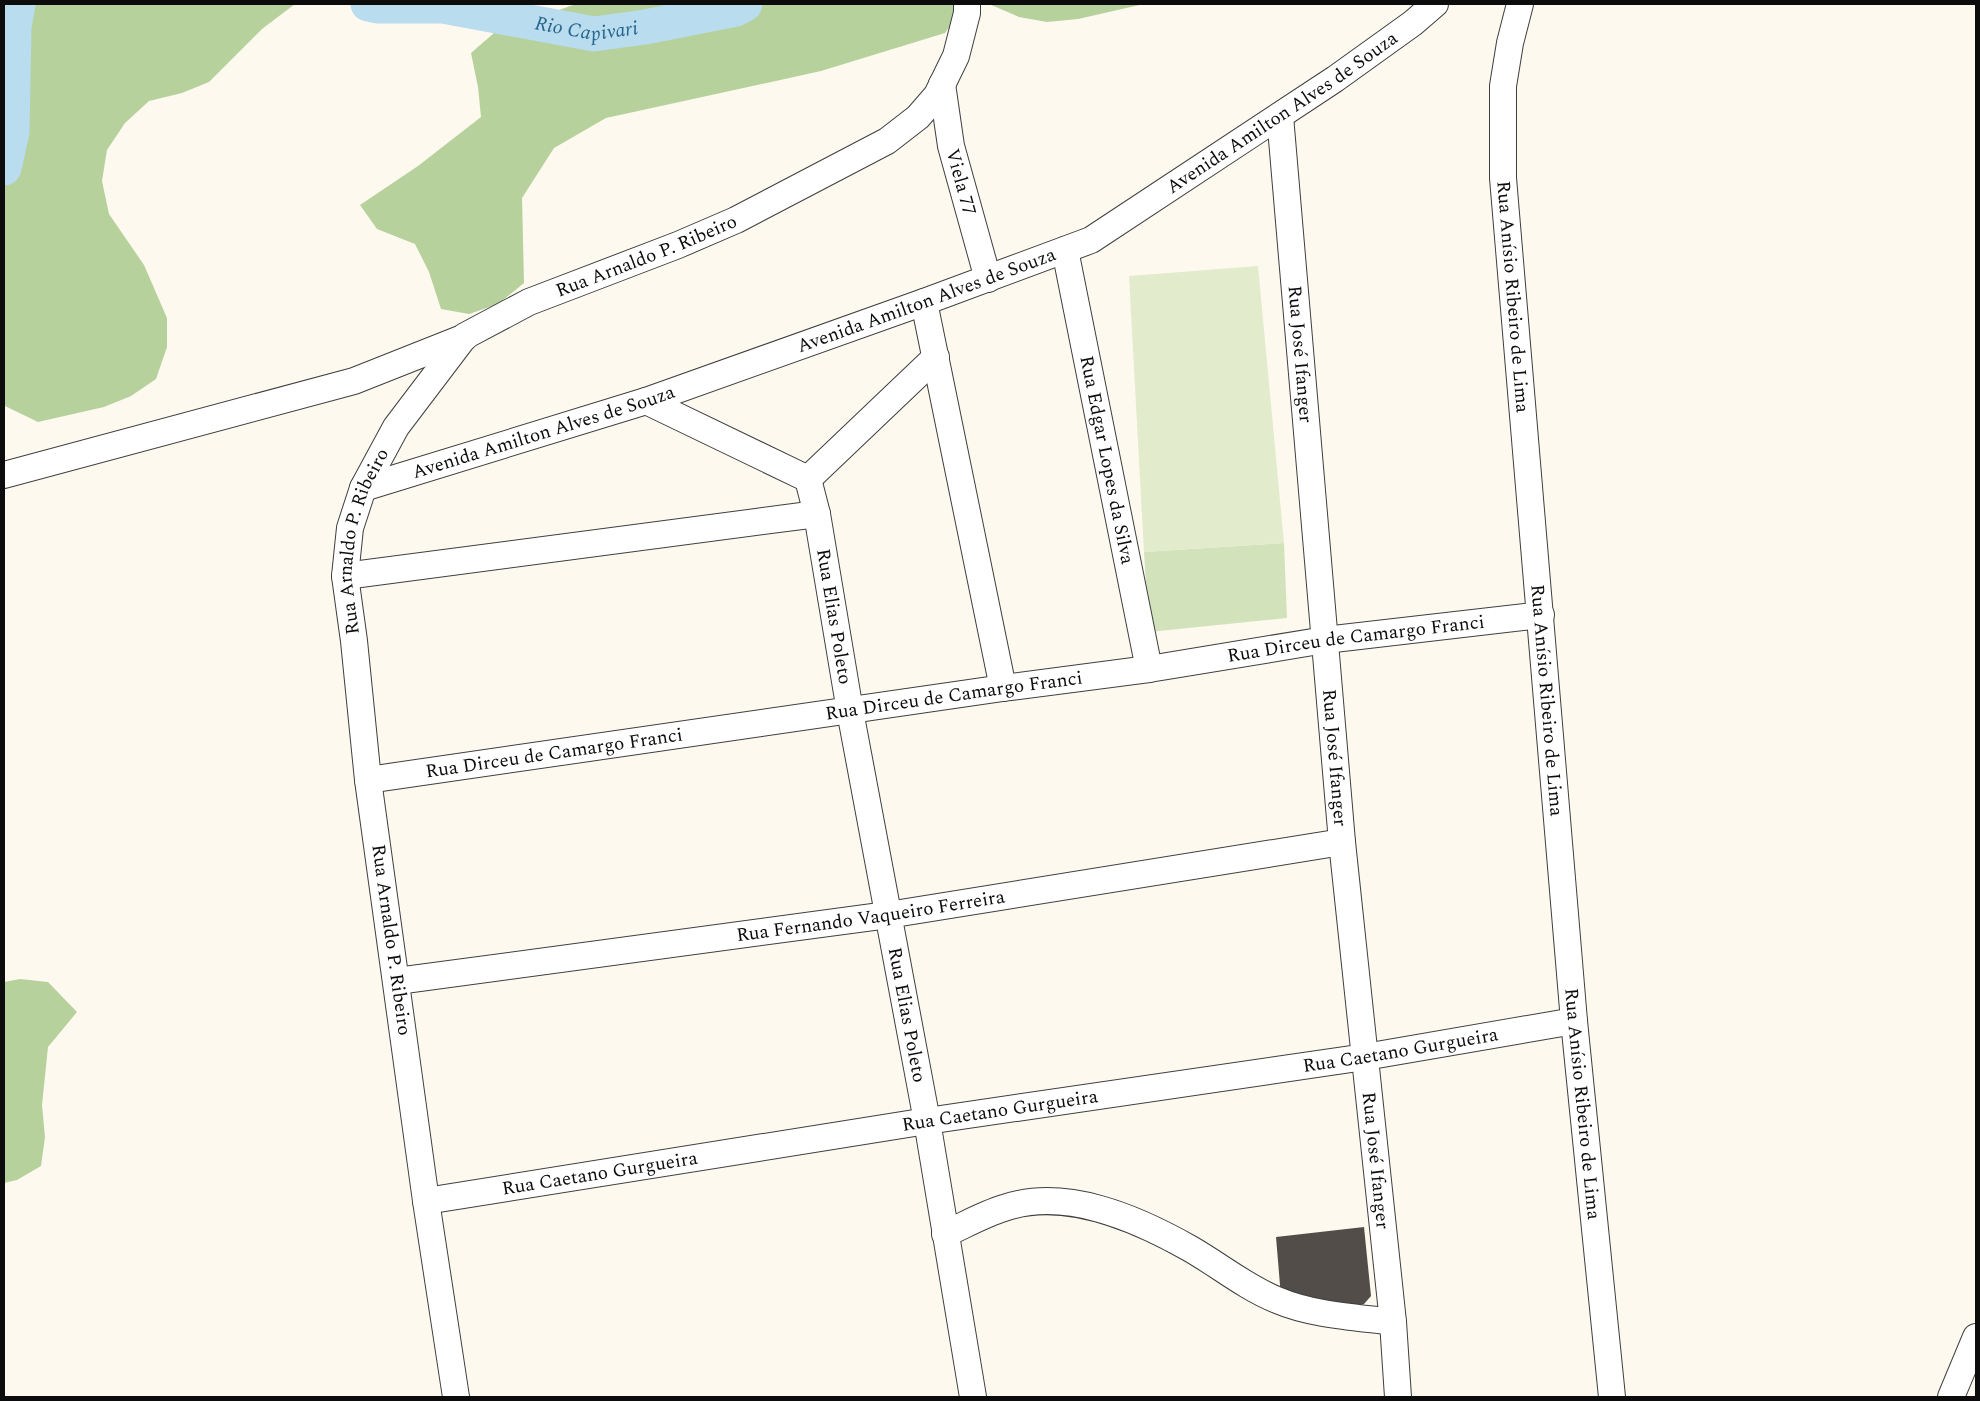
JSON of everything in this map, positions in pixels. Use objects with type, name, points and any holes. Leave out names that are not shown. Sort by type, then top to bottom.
[{"type":"street","name":"Rua Arnaldo P. Ribeiro","points":[[456,1397],[426,1201],[368,780],[354,641],[345,576],[350,528],[363,488],[396,427],[465,336],[529,302],[678,245],[736,220],[888,141],[918,117],[937,95],[956,56],[967,13],[967,4]]},
{"type":"street","name":"Avenida Amilton Alves de Souza","points":[[363,488],[646,400],[988,279],[1091,240],[1335,80],[1435,4]]},
{"type":"street","name":"Rua Anísio Ribeiro de Lima","points":[[1520,4],[1510,43],[1503,86],[1504,178],[1542,615],[1574,1021],[1612,1397]]},
{"type":"street","name":"Viela 77","points":[[942,84],[951,146],[988,279]]},
{"type":"street","name":"Rua José Ifanger","points":[[1280,116],[1342,842],[1393,1322],[1398,1397]]},
{"type":"street","name":"Rua Edgar Lopes da Silva","points":[[1065,250],[1149,668]]},
{"type":"street","points":[[924,302],[1003,688]]},
{"type":"street","points":[[4,475],[354,381],[465,336]]},
{"type":"street","points":[[646,400],[808,479],[936,357]]},
{"type":"street","name":"Rua Elias Poleto","points":[[808,479],[817,514],[850,711],[927,1121],[973,1397]]},
{"type":"street","points":[[345,576],[817,514]]},
{"type":"street","name":"Rua Dirceu de Camargo Franci","points":[[368,780],[1149,668],[1325,640],[1542,615]]},
{"type":"street","name":"Rua Fernando Vaqueiro Ferreira","points":[[397,981],[888,915],[1342,842]]},
{"type":"street","name":"Rua Caetano Gurgueira","points":[[426,1201],[927,1121],[1365,1058],[1574,1021]]},
{"type":"street","points":[[945,1234],[1005,1207],[1038,1201],[1074,1202],[1127,1218],[1189,1248],[1244,1284],[1278,1301],[1312,1310],[1393,1322]]},
{"type":"street","points":[[1952,1397],[1976,1338]]},
{"type":"green space","points":[[4,4],[295,4],[262,29],[209,82],[182,93],[149,101],[125,123],[107,150],[102,181],[109,214],[144,265],[167,318],[167,347],[156,379],[131,396],[104,407],[38,422],[5,406],[4,400]]},
{"type":"green space","points":[[576,4],[966,4],[945,33],[821,71],[606,118],[554,148],[522,198],[524,283],[498,304],[469,314],[441,309],[429,272],[415,244],[377,229],[360,205],[418,166],[481,117],[478,87],[471,53],[494,33]]},
{"type":"green space","points":[[989,4],[1144,4],[1078,19],[1047,22],[1019,17]]},
{"type":"green space","points":[[1258,266],[1284,543],[1144,552],[1129,276]]},
{"type":"green space","points":[[1284,543],[1287,618],[1149,632],[1144,552]]},
{"type":"green space","points":[[20,979],[48,982],[77,1012],[48,1047],[42,1105],[45,1137],[41,1166],[17,1180],[4,1183],[4,982]]},
{"type":"building","points":[[1364,1227],[1371,1296],[1364,1304],[1354,1307],[1281,1297],[1276,1237]]},
{"type":"waterway","name":"Rio Capivari","points":[[4,168],[12,132],[14,27],[18,4]]},
{"type":"waterway","name":"Rio Capivari","points":[[368,4],[377,6],[443,6],[594,34],[645,27],[736,9],[745,4]]}]
